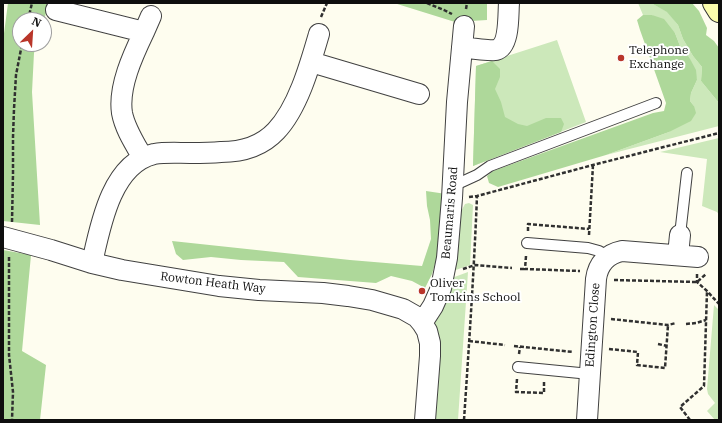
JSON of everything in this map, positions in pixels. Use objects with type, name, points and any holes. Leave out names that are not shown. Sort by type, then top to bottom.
[{"type":"main road","points":[[714,3],[719,11]]},
{"type":"street","points":[[462,47],[495,50],[501,48],[506,37],[509,3]]},
{"type":"street","points":[[56,10],[148,24],[135,50],[122,97],[122,113],[128,129],[143,158]]},
{"type":"street","name":"Beaumaris Road","points":[[422,323],[433,306],[441,288],[447,258],[453,192],[457,102],[464,26]]},
{"type":"street","points":[[92,263],[98,235],[108,202],[123,176],[143,158],[152,155],[162,153],[238,151],[249,149],[264,142],[277,130],[290,112],[311,62],[319,34]]},
{"type":"street","points":[[311,62],[389,94],[419,94]]},
{"type":"street","points":[[678,255],[680,235]]},
{"type":"street","name":"Rowton Heath Way","points":[[3,237],[92,263],[122,270],[219,286],[259,290],[323,293],[360,298],[403,309],[417,317],[422,323]]},
{"type":"street","points":[[608,256],[622,251],[698,257]]},
{"type":"street","name":"Edington Close","points":[[587,420],[596,279],[599,267],[608,256]]},
{"type":"street","points":[[422,323],[427,331],[430,343],[425,420]]},
{"type":"lane","points":[[453,192],[490,166],[656,103]]},
{"type":"lane","points":[[680,235],[686,173]]},
{"type":"lane","points":[[527,243],[588,248],[599,251],[608,256]]},
{"type":"lane","points":[[518,367],[590,374]]},
{"type":"path","points":[[427,3],[455,16],[464,26]]},
{"type":"path","points":[[453,192],[477,196],[719,133]]},
{"type":"path","points":[[464,420],[477,196]]},
{"type":"path","points":[[697,282],[698,257]]},
{"type":"path","points":[[444,275],[448,275],[474,265],[512,268]]},
{"type":"path","points":[[596,279],[697,282],[719,304]]},
{"type":"path","points":[[690,420],[680,407],[704,386],[707,291]]},
{"type":"path","points":[[594,317],[668,325],[676,323]]},
{"type":"path","points":[[686,324],[706,320]]},
{"type":"path","points":[[514,346],[591,351],[638,352],[636,365],[665,368],[668,325]]},
{"type":"path","points":[[469,341],[505,345]]},
{"type":"path","points":[[658,344],[667,346]]},
{"type":"green space","points":[[8,3],[49,3],[46,12],[12,12],[12,52],[34,52],[32,92],[40,225],[3,221],[3,41]]},
{"type":"green space","points":[[394,3],[487,3],[487,20],[455,22]]},
{"type":"green space","points":[[638,3],[651,3],[668,12],[678,25],[683,39],[693,56],[702,67],[701,81],[719,103],[719,126],[606,155],[669,132],[694,106],[690,101],[691,93],[697,80],[689,57],[680,46],[675,33],[652,15],[643,15]]},
{"type":"green space","points":[[651,3],[692,3],[699,11],[707,28],[706,35],[714,41],[719,48],[719,103],[701,81],[702,67],[693,56],[683,39],[678,25],[667,12]]},
{"type":"green space","points":[[643,15],[652,15],[664,19],[675,33],[680,46],[689,57],[696,70],[697,80],[691,93],[690,101],[694,106],[696,113],[691,121],[669,132],[606,155],[498,187],[489,183],[487,176],[493,171],[653,113],[664,111],[666,103],[637,20]]},
{"type":"green space","points":[[557,40],[586,122],[473,166],[476,66]]},
{"type":"green space","points":[[492,61],[500,69],[500,77],[495,89],[501,102],[505,117],[518,124],[527,126],[546,118],[561,118],[564,124],[561,132],[473,166],[476,66]]},
{"type":"green space","points":[[719,138],[719,215],[717,212],[702,206],[707,159],[660,152]]},
{"type":"green space","points":[[426,191],[446,194],[444,233],[432,274],[425,288],[412,281],[391,276],[376,283],[298,277],[284,262],[211,257],[183,260],[176,254],[172,241],[422,266],[431,239]]},
{"type":"green space","points":[[469,203],[473,205],[470,265],[450,272],[456,221],[465,204]]},
{"type":"green space","points":[[3,250],[31,255],[22,351],[46,365],[40,420],[3,420]]},
{"type":"green space","points":[[468,272],[458,420],[434,420],[435,318],[449,279]]},
{"type":"green space","points":[[714,305],[719,310],[719,420],[715,420],[707,411],[715,403],[708,394],[707,389]]},
{"type":"place","name":"Telephone Exchange","points":[[621,58]]},
{"type":"place","name":"Oliver Tomkins School","points":[[422,291]]}]
